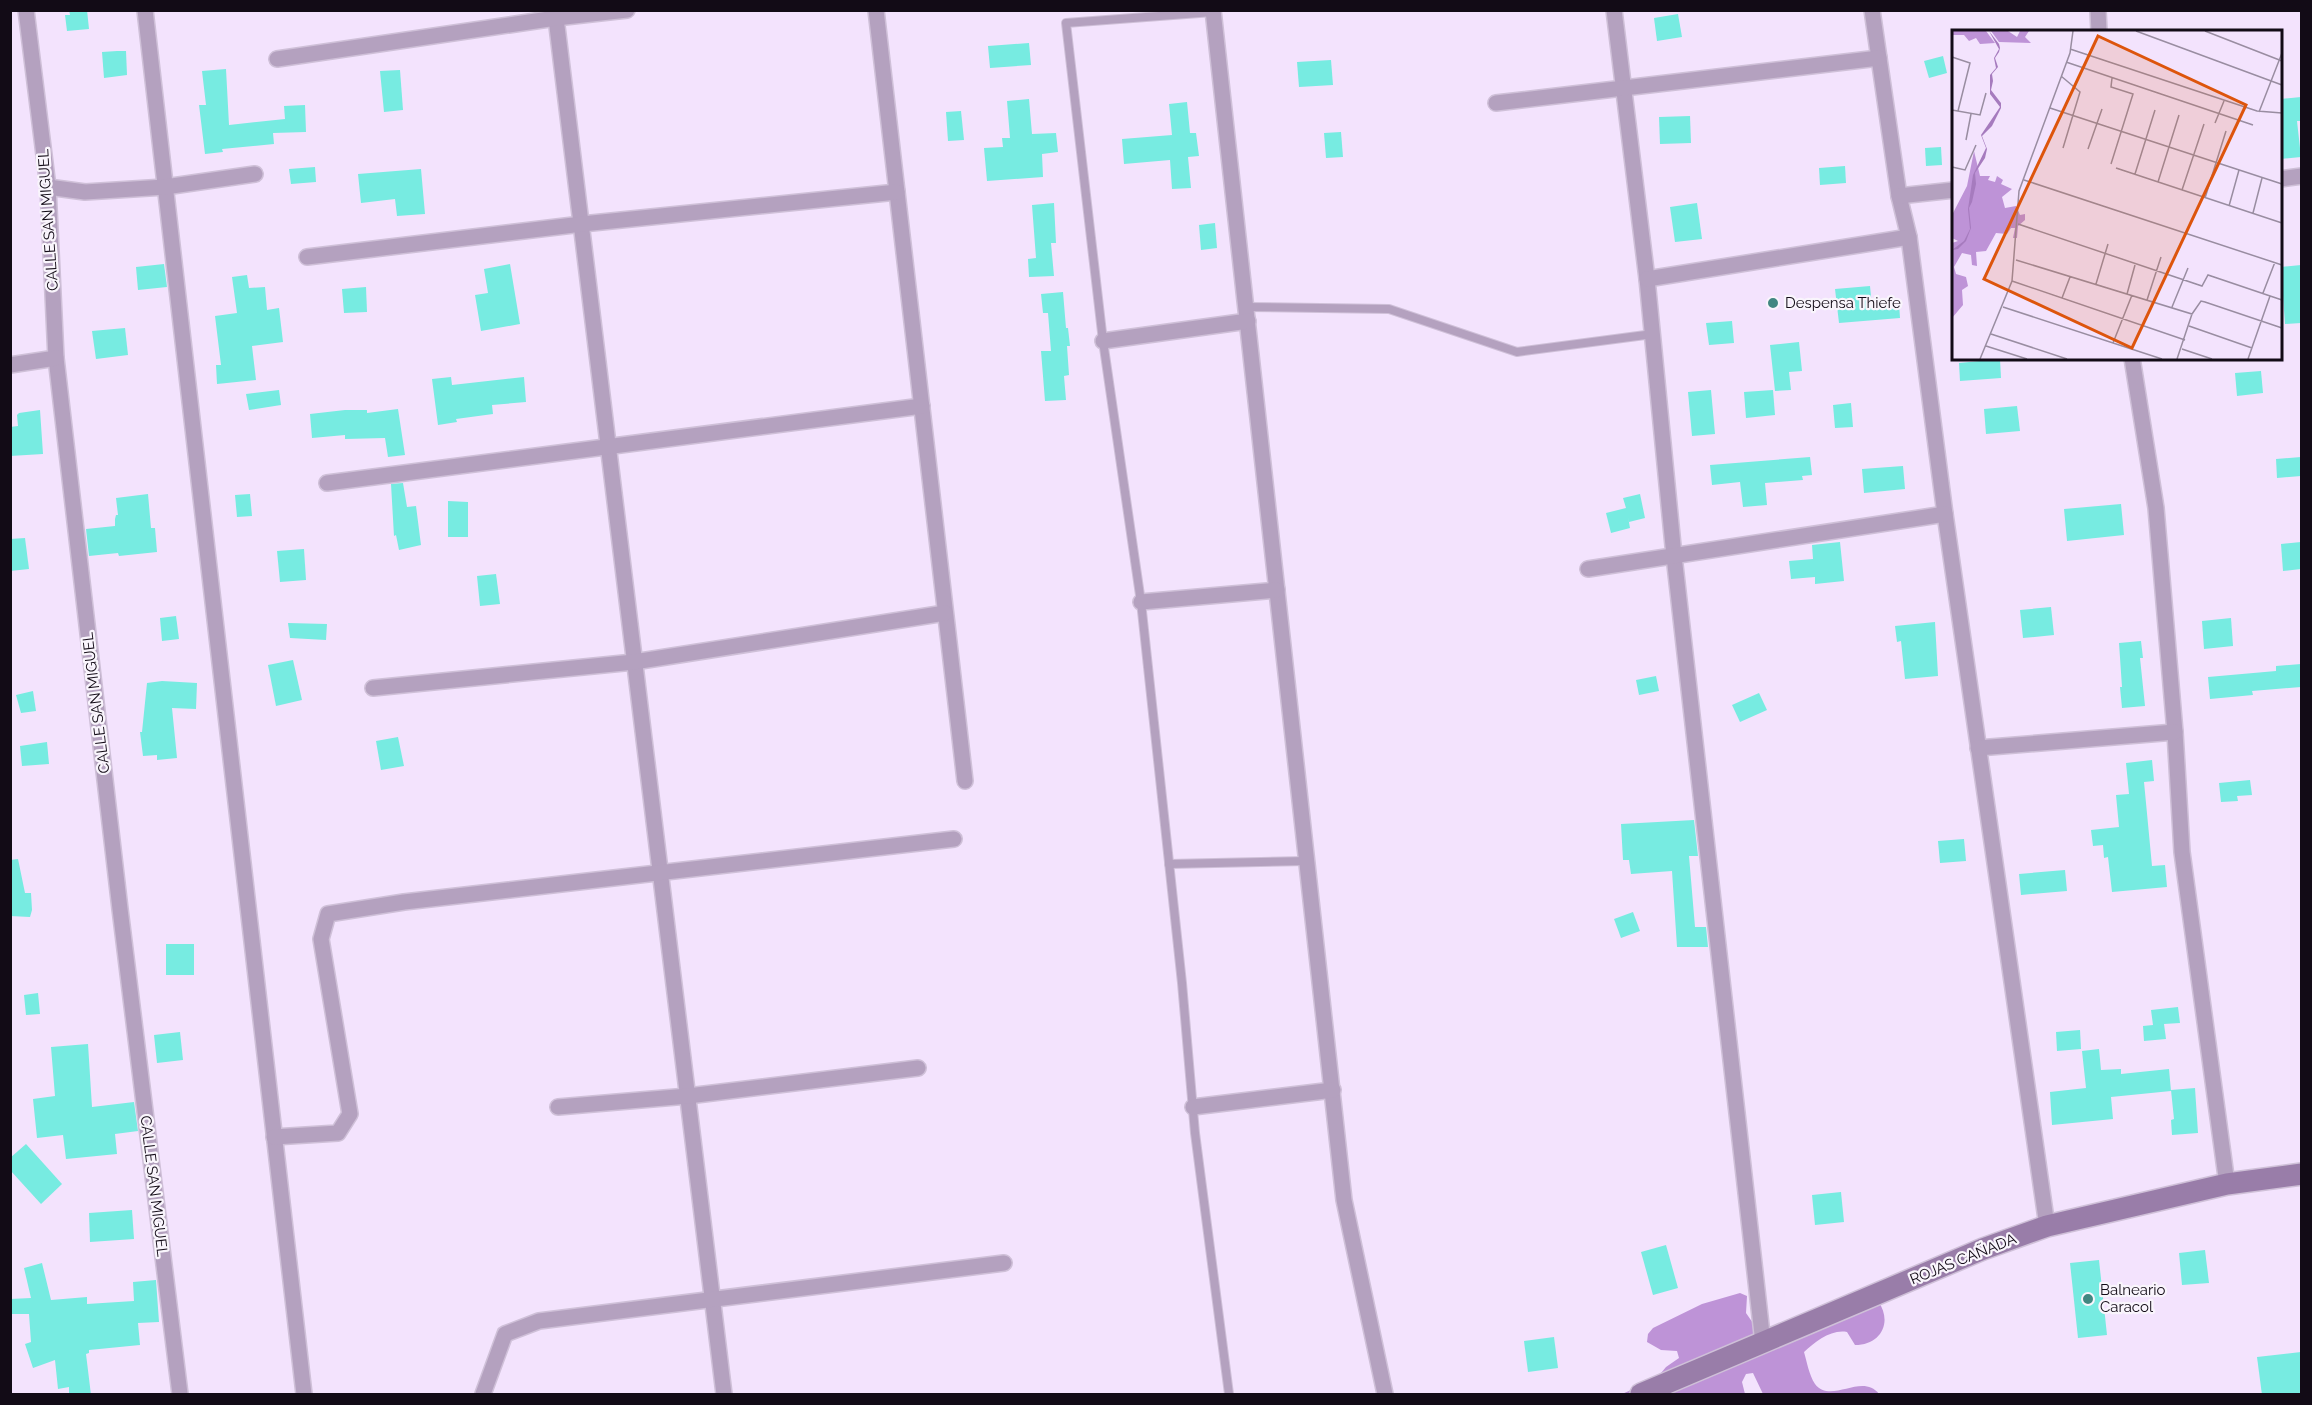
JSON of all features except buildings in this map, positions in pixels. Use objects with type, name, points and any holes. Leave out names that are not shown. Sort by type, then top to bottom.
[{"type":"main road","name":"ROJAS CAÑADA","points":[[1641,1395],[1983,1249],[2047,1226],[2227,1185],[2301,1174]]},
{"type":"street","name":"CALLE SAN MIGUEL","points":[[26,10],[48,187],[56,358],[120,909],[180,1395]]},
{"type":"street","points":[[145,10],[304,1395]]},
{"type":"street","points":[[277,59],[555,14],[627,10]]},
{"type":"street","points":[[876,10],[965,780]]},
{"type":"street","points":[[1614,10],[1647,279],[1674,556],[1763,1343]]},
{"type":"street","points":[[1872,10],[1899,196],[1909,237],[1945,514],[2047,1226]]},
{"type":"street","points":[[2098,10],[2099,30]]},
{"type":"street","points":[[1213,11],[1344,1200],[1385,1395]]},
{"type":"street","points":[[555,14],[724,1395]]},
{"type":"street","points":[[1497,103],[1879,58]]},
{"type":"street","points":[[48,187],[85,192],[165,187],[255,174]]},
{"type":"street","points":[[2282,179],[2301,176]]},
{"type":"street","points":[[1899,196],[1952,189]]},
{"type":"street","points":[[307,257],[582,224],[897,192]]},
{"type":"street","points":[[1647,279],[1909,237]]},
{"type":"street","points":[[1103,341],[1247,314]]},
{"type":"street","points":[[10,364],[56,358]]},
{"type":"street","points":[[2132,360],[2156,508],[2175,732],[2182,852],[2227,1185]]},
{"type":"street","points":[[327,483],[922,406]]},
{"type":"street","points":[[1588,569],[1945,514]]},
{"type":"street","points":[[1141,602],[1277,590]]},
{"type":"street","points":[[373,688],[634,662],[945,612]]},
{"type":"street","points":[[1978,748],[2175,732]]},
{"type":"street","points":[[274,1137],[338,1133],[350,1114],[321,939],[328,914],[404,902],[954,839]]},
{"type":"street","points":[[558,1107],[688,1096],[918,1068]]},
{"type":"street","points":[[1193,1107],[1332,1090]]},
{"type":"street","points":[[483,1395],[506,1334],[539,1321],[1004,1263]]},
{"type":"lane","points":[[1213,11],[1066,23],[1103,341],[1141,602],[1193,1107],[1229,1395]]},
{"type":"lane","points":[[1247,314],[1389,309],[1517,352],[1653,334]]},
{"type":"lane","points":[[1169,864],[1307,861]]},
{"type":"shaded area","points":[[1740,1293],[1747,1296],[1746,1313],[1755,1326],[1757,1334],[1878,1301],[1882,1309],[1884,1324],[1878,1337],[1864,1344],[1855,1345],[1847,1332],[1835,1332],[1818,1340],[1804,1352],[1813,1380],[1822,1390],[1838,1391],[1864,1386],[1872,1388],[1879,1394],[1763,1394],[1753,1373],[1746,1374],[1742,1382],[1745,1394],[1622,1394],[1656,1379],[1666,1367],[1679,1358],[1677,1351],[1661,1350],[1647,1342],[1648,1334],[1653,1328],[1702,1304]]},
{"type":"place","name":"Despensa Thiefe","points":[[1773,303]]},
{"type":"place","name":"Balneario Caracol","points":[[2088,1299]]}]
